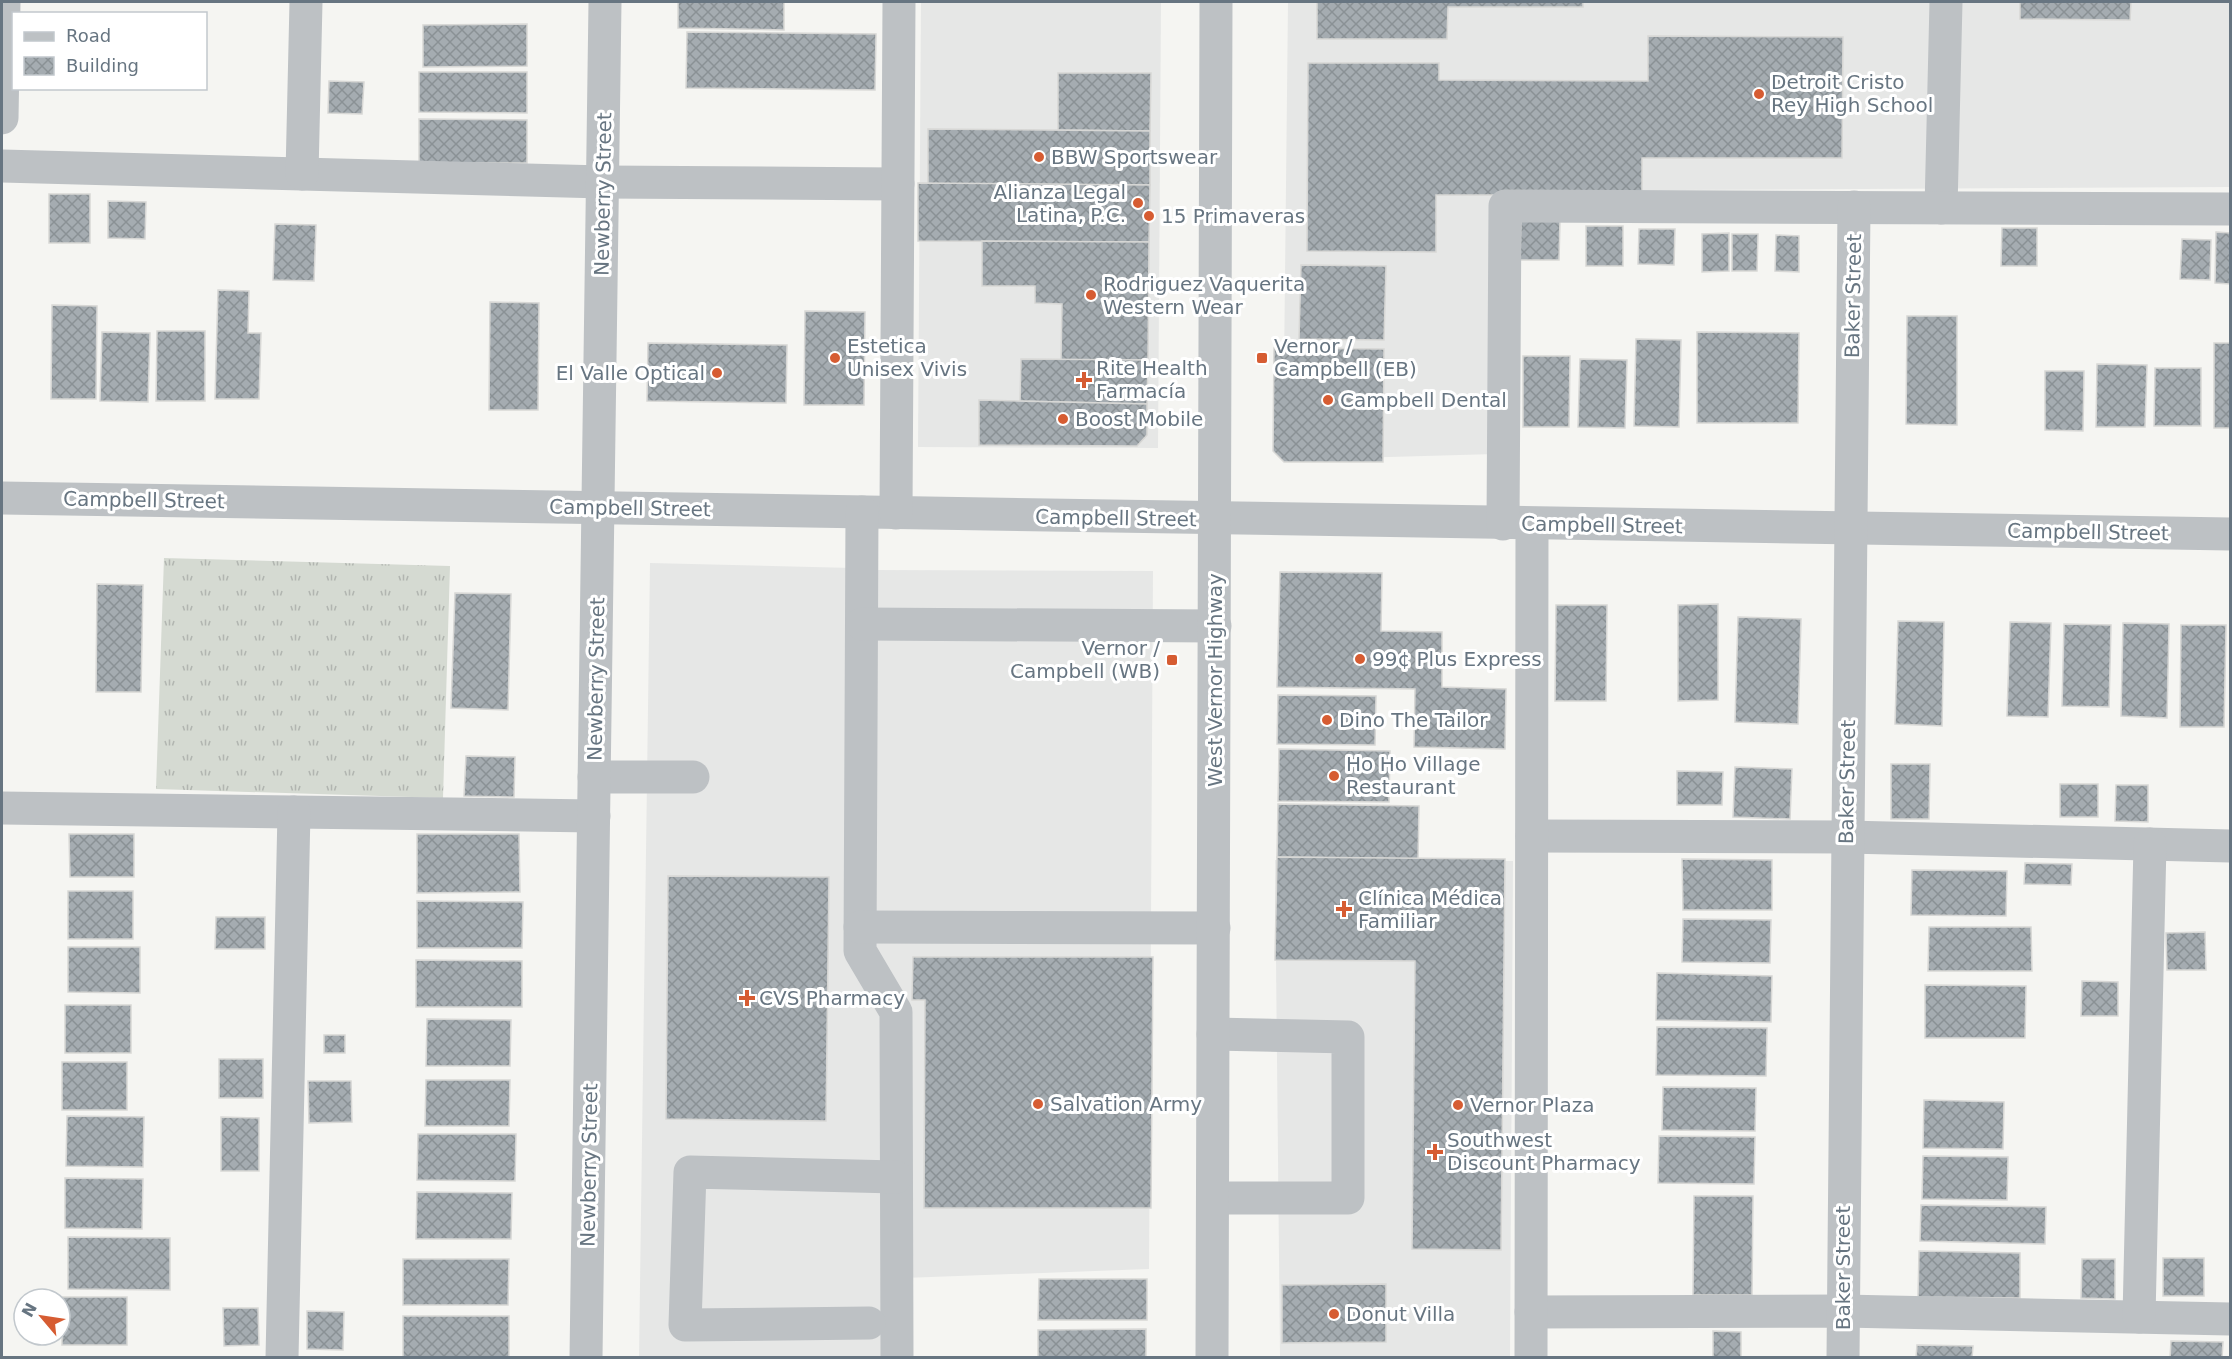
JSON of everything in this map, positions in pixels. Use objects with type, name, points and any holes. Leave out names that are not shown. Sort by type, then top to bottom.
[{"type":"street","points":[[2,118],[4,2]]},
{"type":"street","points":[[302,174],[306,2]]},
{"type":"street","name":"Newberry Street","points":[[586,1358],[606,2]]},
{"type":"street","points":[[896,513],[899,2]]},
{"type":"street","name":"West Vernor Highway","points":[[1212,1358],[1216,2]]},
{"type":"street","points":[[1941,208],[1946,2]]},
{"type":"street","points":[[2,166],[603,182],[898,184]]},
{"type":"street","points":[[1531,1358],[1532,836],[1505,206],[2230,209]]},
{"type":"street","name":"Baker Street","points":[[1843,1358],[1849,529],[1854,207]]},
{"type":"street","name":"Campbell Street","points":[[2,498],[2230,534]]},
{"type":"street","points":[[862,512],[860,951],[896,1012],[897,1358]]},
{"type":"street","points":[[861,624],[1215,626]]},
{"type":"street","points":[[594,777],[693,777]]},
{"type":"street","points":[[2,808],[594,816]]},
{"type":"street","points":[[282,1358],[294,812]]},
{"type":"street","points":[[1532,836],[1847,837],[2230,846]]},
{"type":"street","points":[[2139,1317],[2150,844]]},
{"type":"street","points":[[860,927],[1214,928]]},
{"type":"street","points":[[1213,1034],[1348,1037],[1348,1198],[1213,1198]]},
{"type":"street","points":[[869,1323],[685,1325],[690,1172],[896,1177]]},
{"type":"street","points":[[1531,1312],[1843,1311],[2230,1319]]},
{"type":"shaded area","points":[[921,2],[1161,2],[1158,448],[918,447]]},
{"type":"shaded area","name":"Detroit Cristo Rey High School","points":[[1288,2],[2230,2],[2230,187],[1493,191],[1495,454],[1283,460]]},
{"type":"shaded area","points":[[650,563],[853,568],[846,926],[897,1022],[883,1357],[639,1358]]},
{"type":"shaded area","points":[[871,570],[1153,571],[1149,1269],[904,1278],[904,1010],[867,938]]},
{"type":"shaded area","points":[[1275,860],[1513,861],[1510,1357],[1280,1357]]},
{"type":"green space","points":[[164,558],[450,566],[443,798],[156,789]]},
{"type":"building","points":[[678,2],[784,2],[784,30],[678,28]]},
{"type":"building","points":[[1317,2],[1583,2],[1583,7],[1448,7],[1447,39],[1317,39]]},
{"type":"building","points":[[2020,2],[2131,2],[2130,20],[2020,19]]},
{"type":"building","points":[[527,24],[527,66],[423,67],[423,25]]},
{"type":"building","points":[[687,32],[876,34],[875,90],[686,88]]},
{"type":"building","name":"Detroit Cristo Rey High School","points":[[1648,36],[1843,37],[1842,158],[1642,158],[1642,195],[1436,195],[1436,252],[1307,251],[1308,63],[1439,63],[1439,80],[1648,81]]},
{"type":"building","points":[[419,72],[527,72],[527,113],[419,112]]},
{"type":"building","points":[[1058,73],[1151,73],[1150,131],[1058,130]]},
{"type":"building","points":[[329,81],[364,82],[362,114],[328,113]]},
{"type":"building","points":[[419,119],[527,120],[527,163],[419,163]]},
{"type":"building","name":"BBW Sportswear","points":[[928,129],[1150,131],[1150,185],[928,184]]},
{"type":"building","points":[[918,183],[1150,185],[1149,242],[918,241]]},
{"type":"building","points":[[49,194],[90,194],[90,243],[49,243]]},
{"type":"building","points":[[108,201],[146,202],[145,239],[108,238]]},
{"type":"building","points":[[1521,218],[1560,219],[1559,260],[1520,260]]},
{"type":"building","points":[[275,224],[316,225],[314,281],[273,280]]},
{"type":"building","points":[[1586,226],[1623,226],[1623,266],[1586,266]]},
{"type":"building","points":[[2002,228],[2037,228],[2037,266],[2001,266]]},
{"type":"building","points":[[1639,229],[1675,229],[1674,265],[1638,264]]},
{"type":"building","points":[[2216,232],[2230,233],[2230,284],[2215,283]]},
{"type":"building","points":[[1729,233],[1729,271],[1702,272],[1702,234]]},
{"type":"building","points":[[1732,234],[1758,234],[1757,271],[1732,271]]},
{"type":"building","points":[[1776,235],[1799,236],[1799,272],[1775,271]]},
{"type":"building","points":[[2182,239],[2211,240],[2210,280],[2180,279]]},
{"type":"building","name":"Rodriguez Vaquerita Western Wear","points":[[982,241],[1149,242],[1148,360],[1061,360],[1062,304],[1035,303],[1035,286],[982,286]]},
{"type":"building","points":[[1301,265],[1386,266],[1384,340],[1299,339]]},
{"type":"building","points":[[218,290],[249,291],[248,333],[261,333],[259,399],[215,399]]},
{"type":"building","points":[[490,302],[539,303],[538,410],[489,410]]},
{"type":"building","points":[[52,305],[97,306],[96,399],[51,399]]},
{"type":"building","name":"Estetica Unisex Vivis","points":[[805,311],[865,312],[864,405],[804,405]]},
{"type":"building","points":[[1907,316],[1957,316],[1957,425],[1906,424]]},
{"type":"building","points":[[157,331],[205,331],[205,401],[156,401]]},
{"type":"building","points":[[102,332],[150,333],[148,402],[100,401]]},
{"type":"building","points":[[1697,332],[1799,333],[1798,423],[1697,423]]},
{"type":"building","points":[[1636,339],[1681,340],[1679,427],[1634,426]]},
{"type":"building","name":"El Valle Optical","points":[[648,343],[787,345],[786,403],[647,401]]},
{"type":"building","points":[[2214,343],[2230,343],[2230,428],[2214,428]]},
{"type":"building","name":"Campbell Dental","points":[[1274,348],[1384,349],[1383,462],[1284,462],[1273,451]]},
{"type":"building","points":[[1523,356],[1570,356],[1569,427],[1523,427]]},
{"type":"building","name":"Rite Health Farmacía","points":[[1021,359],[1148,360],[1147,404],[1020,401]]},
{"type":"building","points":[[1580,359],[1627,360],[1625,428],[1578,427]]},
{"type":"building","points":[[2097,364],[2147,365],[2145,427],[2096,427]]},
{"type":"building","points":[[2155,368],[2201,368],[2201,426],[2154,426]]},
{"type":"building","points":[[2045,371],[2084,371],[2083,431],[2045,430]]},
{"type":"building","name":"Boost Mobile","points":[[979,400],[1147,404],[1147,435],[1137,446],[979,445]]},
{"type":"building","name":"99¢ Plus Express","points":[[1280,572],[1382,573],[1381,631],[1442,632],[1442,687],[1506,689],[1505,749],[1414,747],[1415,689],[1277,687]]},
{"type":"building","points":[[97,584],[143,585],[141,692],[96,692]]},
{"type":"building","points":[[455,593],[511,594],[508,710],[451,708]]},
{"type":"building","points":[[1718,604],[1718,700],[1678,701],[1678,605]]},
{"type":"building","points":[[1556,605],[1607,605],[1606,701],[1555,701]]},
{"type":"building","points":[[1738,617],[1801,619],[1798,724],[1735,722]]},
{"type":"building","points":[[1898,621],[1944,622],[1942,726],[1895,724]]},
{"type":"building","points":[[2010,622],[2051,623],[2048,717],[2007,716]]},
{"type":"building","points":[[2123,623],[2169,624],[2167,718],[2121,716]]},
{"type":"building","points":[[2064,624],[2111,625],[2109,707],[2062,706]]},
{"type":"building","points":[[2181,625],[2226,625],[2224,727],[2180,727]]},
{"type":"building","name":"Dino The Tailor","points":[[1278,695],[1376,696],[1375,745],[1277,744]]},
{"type":"building","name":"Ho Ho Village Restaurant","points":[[1279,749],[1390,751],[1389,802],[1278,801]]},
{"type":"building","points":[[466,756],[515,757],[514,797],[464,796]]},
{"type":"building","points":[[1891,764],[1930,764],[1929,819],[1891,819]]},
{"type":"building","points":[[1735,767],[1792,769],[1790,819],[1733,817]]},
{"type":"building","points":[[1677,771],[1723,772],[1722,805],[1677,805]]},
{"type":"building","points":[[2060,784],[2098,784],[2098,817],[2060,817]]},
{"type":"building","points":[[2116,785],[2148,785],[2148,822],[2115,821]]},
{"type":"building","points":[[1278,804],[1419,806],[1418,859],[1277,857]]},
{"type":"building","points":[[69,834],[134,834],[134,877],[70,877]]},
{"type":"building","points":[[417,834],[519,834],[520,892],[417,893]]},
{"type":"building","name":"Vernor Plaza","points":[[1277,857],[1505,859],[1501,1250],[1412,1249],[1415,961],[1275,960]]},
{"type":"building","points":[[1682,859],[1772,860],[1772,910],[1683,910]]},
{"type":"building","points":[[2025,863],[2072,864],[2071,885],[2024,884]]},
{"type":"building","points":[[1912,870],[2007,871],[2006,916],[1911,915]]},
{"type":"building","name":"CVS Pharmacy","points":[[668,876],[829,877],[826,1121],[666,1119]]},
{"type":"building","points":[[68,891],[133,891],[133,939],[68,939]]},
{"type":"building","points":[[417,901],[523,902],[522,948],[417,948]]},
{"type":"building","points":[[216,917],[265,917],[265,949],[215,949]]},
{"type":"building","points":[[1683,919],[1771,920],[1770,963],[1682,962]]},
{"type":"building","points":[[1929,927],[2031,927],[2032,971],[1928,971]]},
{"type":"building","points":[[2205,932],[2206,970],[2167,970],[2166,933]]},
{"type":"building","points":[[68,947],[140,947],[140,993],[68,992]]},
{"type":"building","name":"Salvation Army","points":[[913,957],[1153,957],[1151,1208],[924,1208],[925,1000],[912,1000]]},
{"type":"building","points":[[416,960],[522,961],[522,1007],[416,1007]]},
{"type":"building","points":[[1657,973],[1772,976],[1771,1022],[1656,1020]]},
{"type":"building","points":[[2082,981],[2118,982],[2118,1016],[2081,1016]]},
{"type":"building","points":[[1925,985],[2026,986],[2025,1038],[1925,1038]]},
{"type":"building","points":[[65,1005],[131,1005],[131,1053],[65,1053]]},
{"type":"building","points":[[427,1019],[511,1020],[510,1066],[426,1066]]},
{"type":"building","points":[[1657,1027],[1767,1028],[1766,1076],[1656,1075]]},
{"type":"building","points":[[324,1035],[345,1035],[345,1053],[324,1053]]},
{"type":"building","points":[[219,1059],[263,1059],[263,1098],[219,1098]]},
{"type":"building","points":[[62,1062],[127,1062],[127,1110],[62,1110]]},
{"type":"building","points":[[426,1080],[510,1080],[509,1126],[425,1126]]},
{"type":"building","points":[[308,1081],[351,1081],[352,1122],[309,1123]]},
{"type":"building","points":[[1663,1087],[1756,1088],[1755,1131],[1662,1130]]},
{"type":"building","points":[[1924,1100],[2004,1102],[2003,1149],[1923,1148]]},
{"type":"building","points":[[67,1116],[144,1117],[143,1167],[66,1166]]},
{"type":"building","points":[[221,1117],[259,1118],[259,1171],[221,1171]]},
{"type":"building","points":[[418,1134],[516,1134],[515,1181],[417,1180]]},
{"type":"building","points":[[1659,1136],[1755,1137],[1754,1184],[1658,1183]]},
{"type":"building","points":[[1923,1156],[2008,1157],[2007,1200],[1922,1199]]},
{"type":"building","points":[[65,1178],[143,1179],[142,1229],[65,1228]]},
{"type":"building","points":[[417,1192],[512,1193],[511,1239],[416,1239]]},
{"type":"building","points":[[1694,1196],[1753,1196],[1752,1295],[1693,1295]]},
{"type":"building","points":[[1921,1205],[2046,1207],[2045,1244],[1920,1241]]},
{"type":"building","points":[[68,1237],[170,1238],[170,1290],[72,1289],[72,1287],[68,1287]]},
{"type":"building","points":[[1919,1251],[2020,1253],[2020,1298],[1918,1297]]},
{"type":"building","points":[[2163,1258],[2204,1258],[2204,1296],[2163,1296]]},
{"type":"building","points":[[403,1259],[509,1259],[508,1305],[403,1305]]},
{"type":"building","points":[[2082,1259],[2115,1259],[2115,1299],[2081,1298]]},
{"type":"building","points":[[1039,1279],[1147,1279],[1147,1320],[1038,1320]]},
{"type":"building","name":"Donut Villa","points":[[1386,1284],[1386,1342],[1282,1343],[1282,1285]]},
{"type":"building","points":[[72,1297],[127,1297],[127,1345],[72,1345]]},
{"type":"building","points":[[223,1308],[258,1308],[259,1345],[224,1346]]},
{"type":"building","points":[[307,1311],[344,1312],[343,1350],[307,1349]]},
{"type":"building","points":[[403,1316],[509,1316],[509,1358],[403,1358]]},
{"type":"building","points":[[1146,1329],[1146,1358],[1038,1358],[1038,1330]]},
{"type":"building","points":[[1713,1331],[1741,1332],[1741,1358],[1713,1358]]},
{"type":"building","points":[[2171,1341],[2223,1342],[2222,1358],[2170,1358]]},
{"type":"building","points":[[1917,1345],[1973,1346],[1972,1358],[1916,1358]]},
{"type":"place","name":"Detroit Cristo Rey High School","points":[[1759,94]]},
{"type":"place","name":"BBW Sportswear","points":[[1039,157]]},
{"type":"place","name":"Alianza Legal Latina, P.C.","points":[[1138,203]]},
{"type":"place","name":"15 Primaveras","points":[[1149,216]]},
{"type":"place","name":"Rodriguez Vaquerita Western Wear","points":[[1091,295]]},
{"type":"place","name":"Estetica Unisex Vivis","points":[[835,358]]},
{"type":"place","name":"Vernor / Campbell (EB)","points":[[1262,358]]},
{"type":"place","name":"El Valle Optical","points":[[717,373]]},
{"type":"place","name":"Rite Health Farmacía","points":[[1084,380]]},
{"type":"place","name":"Campbell Dental","points":[[1328,400]]},
{"type":"place","name":"Boost Mobile","points":[[1063,419]]},
{"type":"place","name":"99¢ Plus Express","points":[[1360,659]]},
{"type":"place","name":"Vernor / Campbell (WB)","points":[[1172,660]]},
{"type":"place","name":"Dino The Tailor","points":[[1327,720]]},
{"type":"place","name":"Ho Ho Village Restaurant","points":[[1334,776]]},
{"type":"place","name":"Clínica Médica Familiar","points":[[1344,909]]},
{"type":"place","name":"CVS Pharmacy","points":[[747,998]]},
{"type":"place","name":"Salvation Army","points":[[1038,1104]]},
{"type":"place","name":"Vernor Plaza","points":[[1458,1105]]},
{"type":"place","name":"Southwest Discount Pharmacy","points":[[1435,1152]]},
{"type":"place","name":"Donut Villa","points":[[1334,1314]]}]
